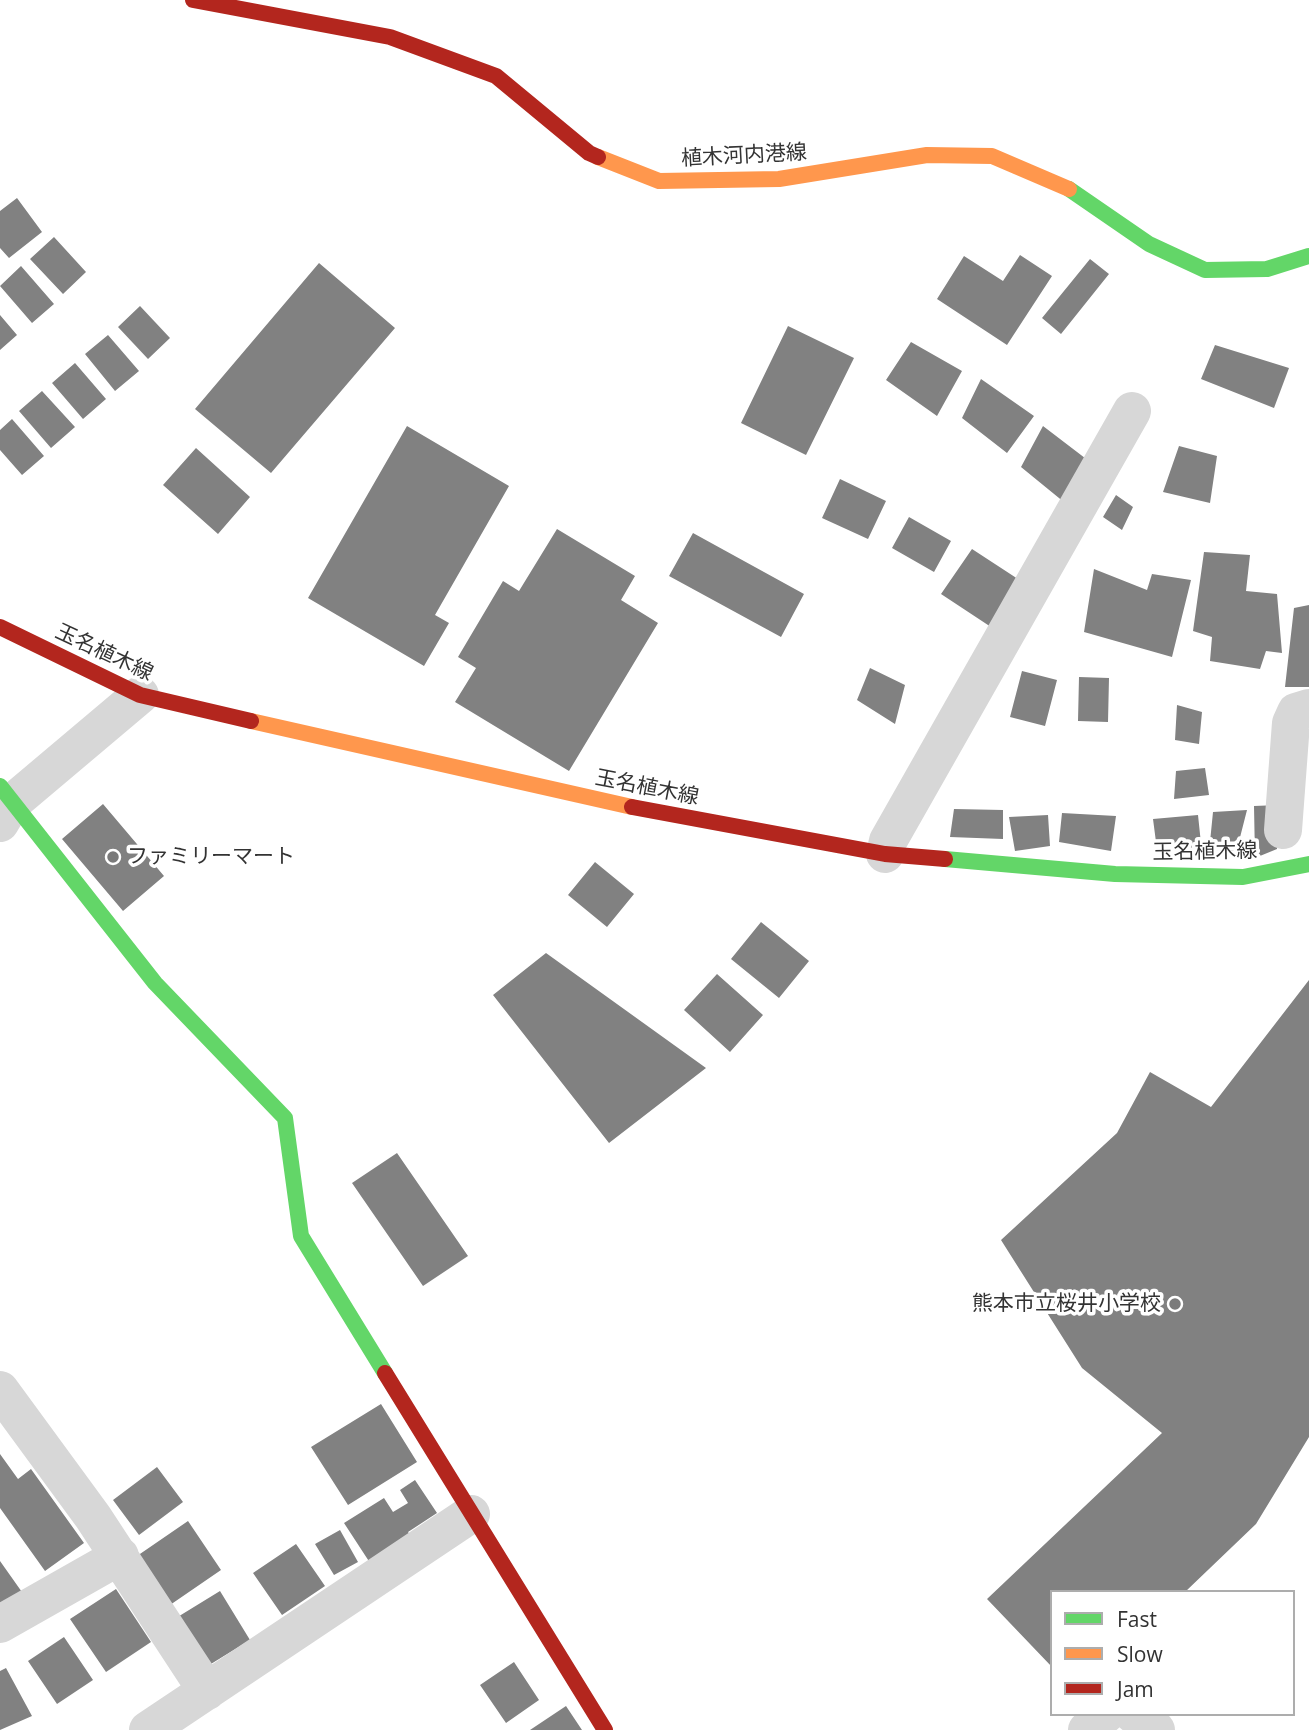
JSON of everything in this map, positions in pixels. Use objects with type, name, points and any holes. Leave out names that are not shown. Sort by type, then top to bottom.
[{"type":"main road","name":"植木河内港線","points":[[193,0],[390,37],[496,76],[589,153],[659,181],[779,179],[927,155],[992,156],[1070,190],[1150,244],[1205,270],[1267,269],[1309,256]]},
{"type":"main road","name":"玉名植木線","points":[[0,627],[140,695],[589,799],[885,854],[1128,874],[1243,877],[1309,863]]},
{"type":"main road","points":[[4,804],[155,983],[285,1118],[301,1236],[605,1730]]},
{"type":"street","points":[[885,854],[888,841],[1132,411]]},
{"type":"street","points":[[4,804],[140,695]]},
{"type":"street","points":[[1283,830],[1291,723],[1296,712],[1309,708]]},
{"type":"street","points":[[7,1413],[120,1556],[207,1691]]},
{"type":"street","points":[[148,1730],[471,1514]]},
{"type":"street","points":[[0,1624],[120,1556]]},
{"type":"street","points":[[1087,1730],[1104,1716]]},
{"type":"street","points":[[1141,1716],[1156,1730]]},
{"type":"building","points":[[17,198],[42,232],[9,258],[0,248],[0,211]]},
{"type":"building","points":[[54,237],[86,272],[63,294],[30,259]]},
{"type":"building","points":[[1020,255],[1052,276],[1007,345],[937,299],[964,256],[1003,281]]},
{"type":"building","points":[[1090,259],[1109,274],[1061,334],[1042,318]]},
{"type":"building","points":[[319,263],[395,328],[271,473],[195,409]]},
{"type":"building","points":[[21,266],[54,304],[32,323],[0,286]]},
{"type":"building","points":[[140,306],[170,338],[148,359],[118,327]]},
{"type":"building","points":[[0,315],[17,335],[0,350]]},
{"type":"building","points":[[788,326],[854,358],[806,455],[741,423]]},
{"type":"building","points":[[108,335],[139,371],[115,391],[85,354]]},
{"type":"building","points":[[911,342],[962,371],[937,416],[886,380]]},
{"type":"building","points":[[1215,345],[1289,368],[1274,408],[1201,379]]},
{"type":"building","points":[[75,363],[106,399],[83,419],[52,383]]},
{"type":"building","points":[[981,379],[1034,416],[1007,453],[962,418]]},
{"type":"building","points":[[42,391],[75,427],[51,448],[19,411]]},
{"type":"building","points":[[12,419],[44,456],[22,475],[0,450],[0,430]]},
{"type":"building","points":[[407,426],[509,486],[435,615],[449,623],[424,666],[308,598]]},
{"type":"building","points":[[1043,426],[1098,468],[1070,507],[1021,467]]},
{"type":"building","points":[[1179,446],[1217,456],[1210,503],[1163,492]]},
{"type":"building","points":[[196,448],[250,497],[218,534],[163,485]]},
{"type":"building","points":[[840,479],[886,501],[868,539],[822,518]]},
{"type":"building","points":[[1116,495],[1133,507],[1122,530],[1103,517]]},
{"type":"building","points":[[909,517],[951,541],[934,572],[892,548]]},
{"type":"building","points":[[557,529],[635,576],[621,600],[658,623],[569,771],[455,702],[476,668],[458,657],[503,581],[519,591]]},
{"type":"building","points":[[693,533],[804,594],[781,637],[669,576]]},
{"type":"building","points":[[972,549],[1021,581],[991,627],[941,594]]},
{"type":"building","points":[[1204,552],[1250,555],[1246,591],[1277,594],[1282,653],[1266,651],[1260,669],[1210,661],[1212,637],[1193,631]]},
{"type":"building","points":[[1094,569],[1147,590],[1152,574],[1191,580],[1172,657],[1084,632]]},
{"type":"building","points":[[1309,605],[1309,687],[1285,687],[1294,608]]},
{"type":"building","points":[[870,668],[905,685],[895,724],[857,700]]},
{"type":"building","points":[[1022,671],[1057,680],[1045,726],[1010,717]]},
{"type":"building","points":[[1079,677],[1109,678],[1108,722],[1078,721]]},
{"type":"building","points":[[1177,705],[1202,712],[1199,744],[1175,740]]},
{"type":"building","points":[[1205,768],[1209,795],[1174,799],[1176,771]]},
{"type":"building","name":"ファミリーマート","points":[[103,804],[164,876],[123,911],[62,839]]},
{"type":"building","points":[[1279,805],[1277,849],[1255,858],[1254,806]]},
{"type":"building","points":[[954,809],[1003,810],[1003,839],[950,837]]},
{"type":"building","points":[[1247,810],[1235,857],[1209,852],[1213,812]]},
{"type":"building","points":[[1062,813],[1116,816],[1111,851],[1059,842]]},
{"type":"building","points":[[1048,815],[1050,846],[1015,851],[1009,817]]},
{"type":"building","points":[[1198,815],[1202,853],[1156,842],[1153,819]]},
{"type":"building","points":[[595,862],[634,894],[607,927],[568,895]]},
{"type":"building","points":[[761,922],[809,961],[779,998],[731,959]]},
{"type":"building","points":[[546,953],[706,1068],[609,1143],[493,995]]},
{"type":"building","points":[[717,974],[763,1015],[730,1052],[684,1010]]},
{"type":"building","name":"熊本市立桜井小学校","points":[[1309,980],[1309,1437],[1256,1524],[1187,1590],[1050,1590],[1050,1665],[987,1599],[1162,1433],[1082,1368],[1001,1240],[1117,1133],[1150,1072],[1211,1107]]},
{"type":"building","points":[[397,1153],[468,1256],[423,1286],[352,1183]]},
{"type":"building","points":[[381,1404],[417,1462],[348,1505],[311,1447]]},
{"type":"building","points":[[0,1454],[18,1479],[31,1469],[84,1543],[45,1571],[0,1508]]},
{"type":"building","points":[[157,1467],[183,1502],[139,1535],[113,1500]]},
{"type":"building","points":[[415,1480],[437,1513],[408,1532],[415,1542],[374,1569],[344,1523],[384,1498],[393,1512],[408,1503],[400,1490]]},
{"type":"building","points":[[188,1521],[221,1570],[170,1605],[137,1556]]},
{"type":"building","points":[[340,1530],[358,1562],[334,1575],[315,1544]]},
{"type":"building","points":[[296,1544],[325,1586],[282,1615],[253,1573]]},
{"type":"building","points":[[0,1561],[29,1602],[0,1622]]},
{"type":"building","points":[[116,1589],[151,1642],[106,1672],[70,1619]]},
{"type":"building","points":[[220,1591],[250,1640],[206,1667],[176,1618]]},
{"type":"building","points":[[64,1637],[93,1680],[57,1704],[28,1661]]},
{"type":"building","points":[[514,1662],[539,1700],[506,1723],[480,1685]]},
{"type":"building","points":[[6,1668],[32,1716],[0,1730],[0,1671]]},
{"type":"building","points":[[566,1706],[582,1730],[530,1730]]},
{"type":"traffic: fast","points":[[1069,189],[1149,244],[1205,270],[1267,269],[1309,256]]},
{"type":"traffic: fast","points":[[0,786],[155,983],[285,1118],[301,1236],[385,1373]]},
{"type":"traffic: fast","points":[[945,859],[1115,874],[1243,877],[1309,864]]},
{"type":"traffic: slow","points":[[598,157],[659,181],[779,179],[927,155],[992,156],[1069,189]]},
{"type":"traffic: slow","points":[[251,721],[632,807]]},
{"type":"traffic: jam","points":[[193,0],[390,37],[496,76],[589,153],[598,157]]},
{"type":"traffic: jam","points":[[0,627],[140,695],[251,721]]},
{"type":"traffic: jam","points":[[632,807],[885,854],[945,859]]},
{"type":"traffic: jam","points":[[385,1373],[605,1730]]},
{"type":"place","name":"ファミリーマート","points":[[113,857]]},
{"type":"place","name":"熊本市立桜井小学校","points":[[1175,1304]]}]
